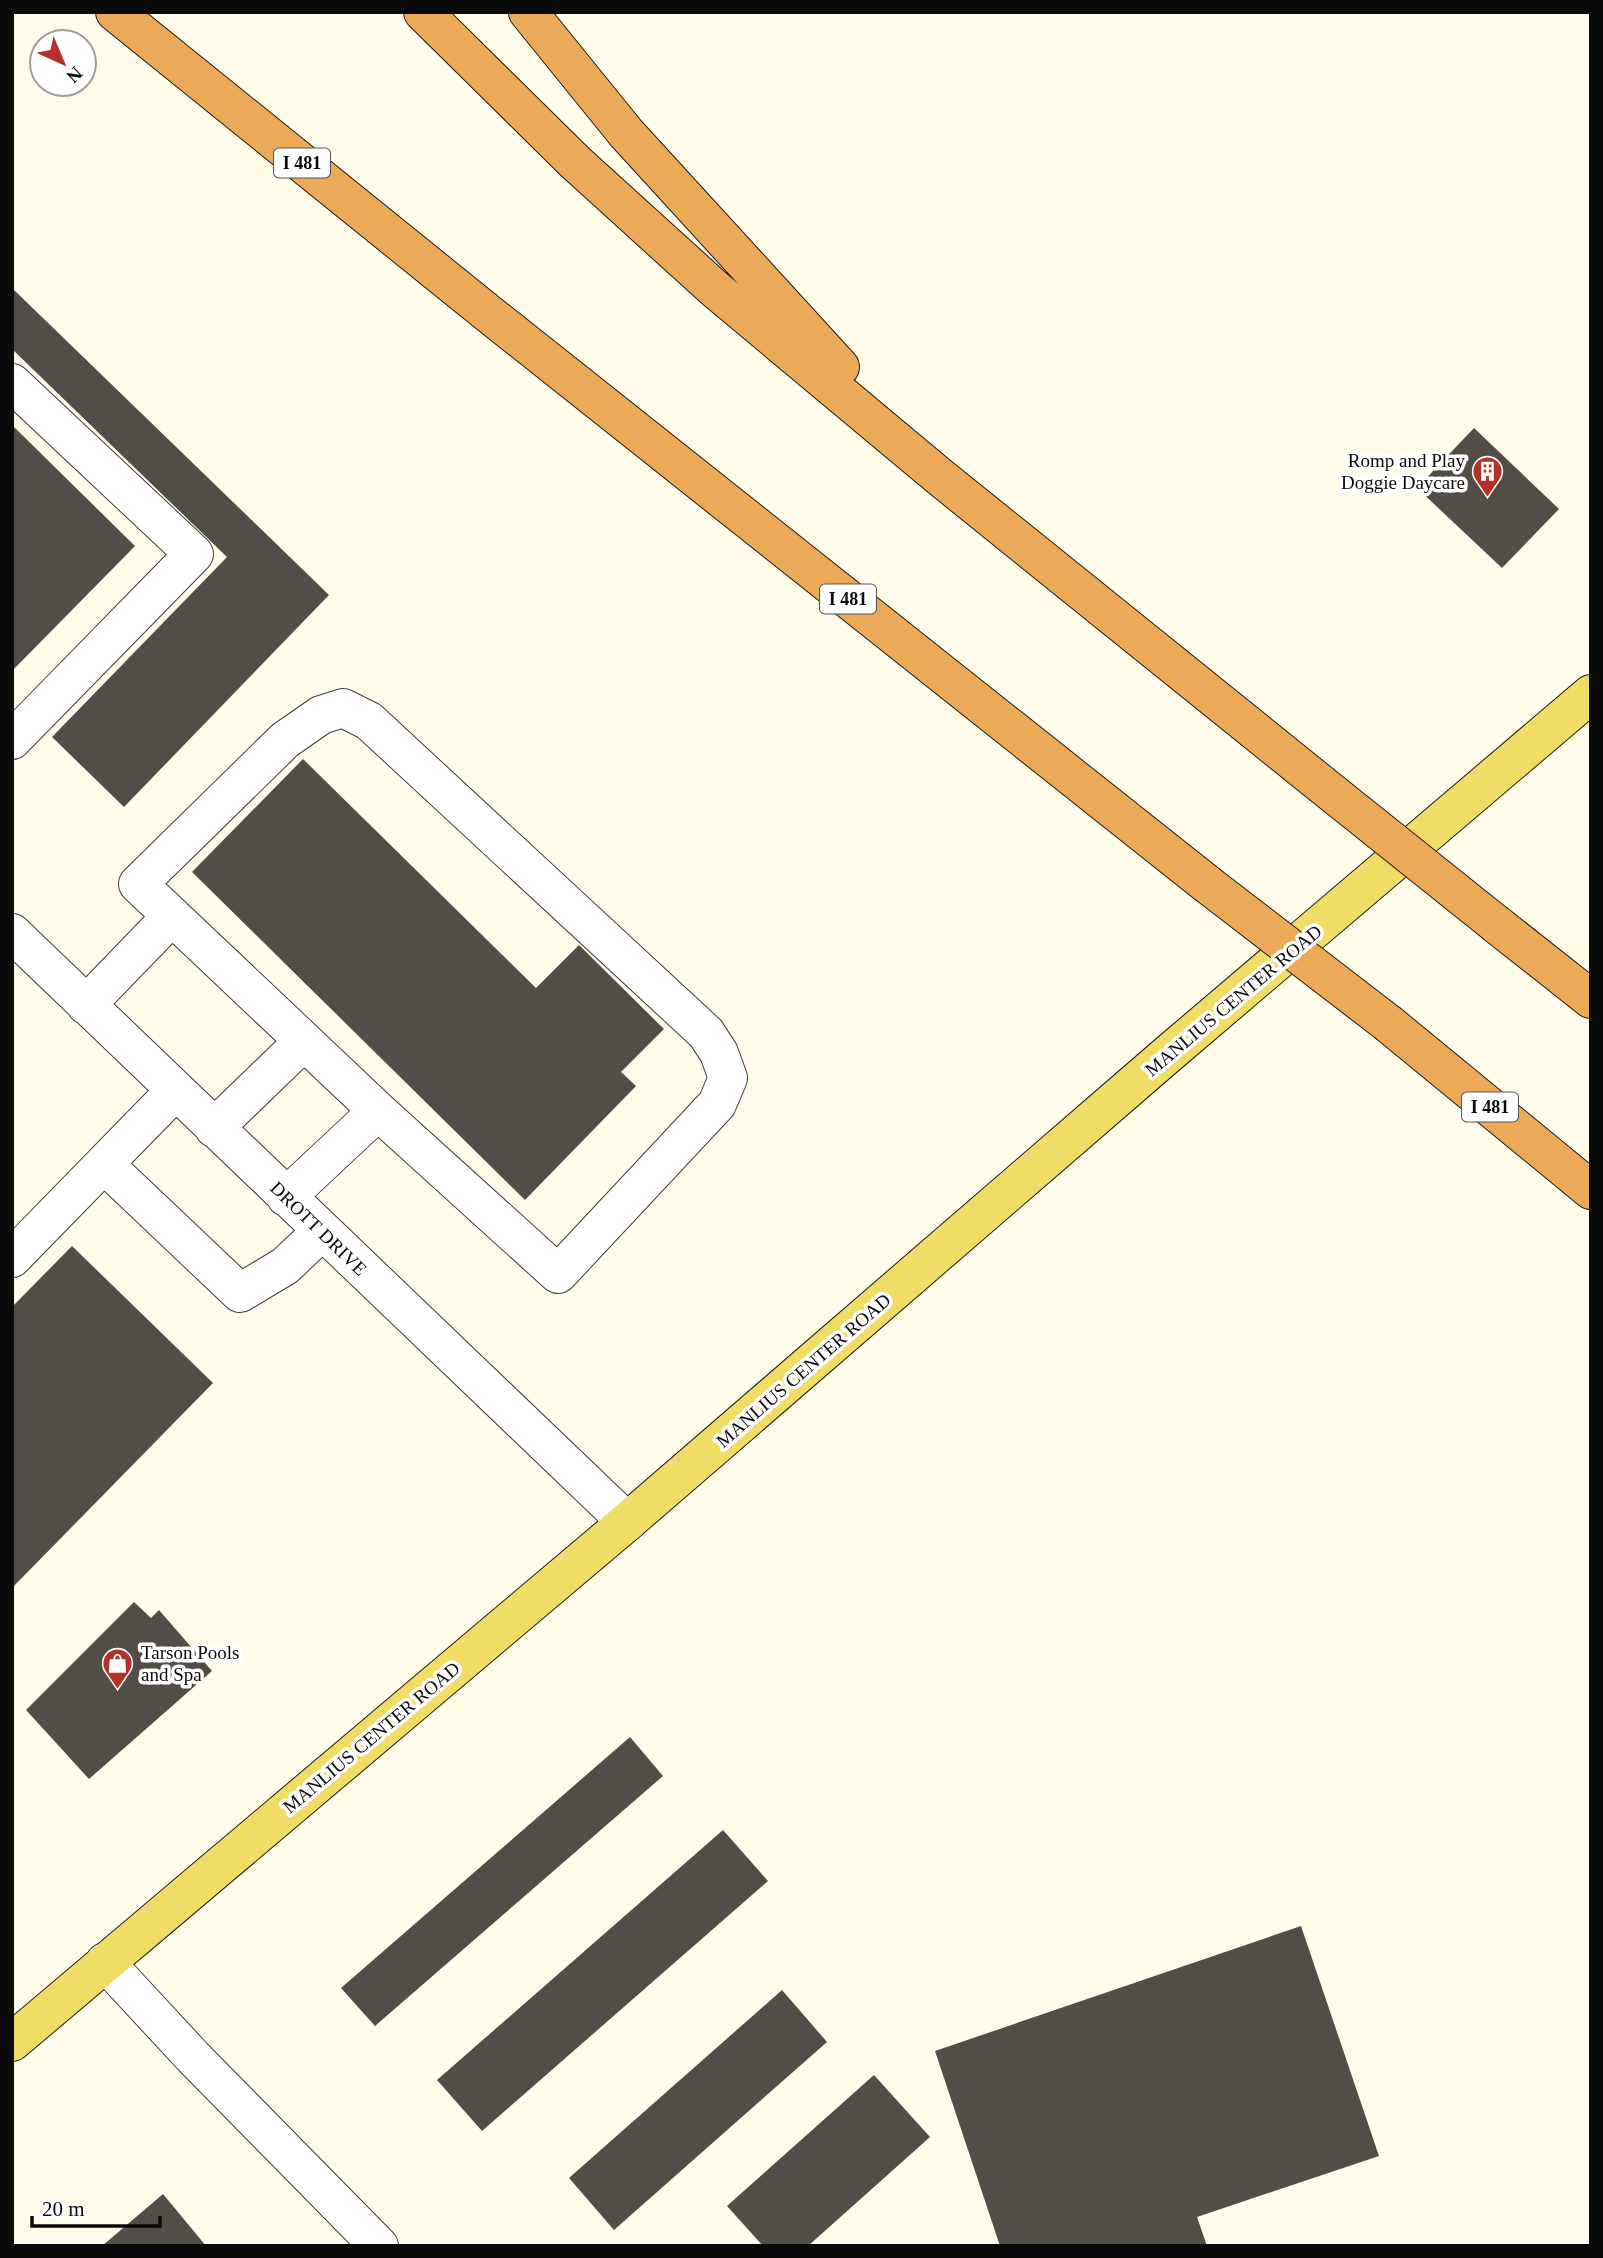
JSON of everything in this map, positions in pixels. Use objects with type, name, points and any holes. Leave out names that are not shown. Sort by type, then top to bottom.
[{"type":"highway","name":"I 481","points":[[115,12],[489,314],[1207,884],[1389,1024],[1591,1189]]},
{"type":"highway","points":[[423,12],[575,162],[716,290],[940,477],[1591,999]]},
{"type":"highway","points":[[528,12],[626,133],[940,477]]},
{"type":"main road","name":"MANLIUS CENTER ROAD","points":[[12,2042],[627,1522],[1167,1055],[1591,694]]},
{"type":"street","points":[[12,383],[194,554],[12,740]]},
{"type":"street","points":[[343,708],[369,721],[706,1033],[719,1053],[728,1078],[717,1104],[558,1274],[377,1111],[172,916],[138,884],[285,740],[321,715],[343,708]]},
{"type":"street","points":[[86,1005],[172,916]]},
{"type":"street","name":"DROTT DRIVE","points":[[12,933],[627,1522]]},
{"type":"street","points":[[214,1128],[304,1041]]},
{"type":"street","points":[[12,1258],[176,1091]]},
{"type":"street","points":[[286,1198],[377,1111]]},
{"type":"street","points":[[104,1164],[240,1293],[285,1266],[321,1231]]},
{"type":"street","points":[[104,1962],[193,2057],[379,2246]]},
{"type":"building","points":[[12,288],[329,595],[124,807],[52,737],[227,557],[12,349]]},
{"type":"building","points":[[12,425],[135,546],[12,671]]},
{"type":"building","name":"Romp and Play Doggie Daycare","points":[[1474,428],[1559,509],[1502,568],[1417,488]]},
{"type":"building","points":[[303,759],[536,988],[579,945],[664,1029],[621,1072],[636,1086],[525,1200],[192,872]]},
{"type":"building","points":[[72,1246],[213,1383],[12,1588],[12,1307]]},
{"type":"building","name":"Tarson Pools and Spa","points":[[134,1602],[151,1618],[159,1610],[212,1671],[89,1779],[26,1710]]},
{"type":"building","points":[[630,1737],[663,1776],[375,2026],[341,1988]]},
{"type":"building","points":[[723,1830],[768,1881],[482,2131],[437,2080]]},
{"type":"building","points":[[1301,1926],[1379,2156],[1197,2217],[1207,2246],[1000,2246],[935,2051]]},
{"type":"building","points":[[782,1990],[827,2042],[614,2230],[569,2178]]},
{"type":"building","points":[[874,2075],[930,2137],[808,2246],[763,2246],[727,2206]]},
{"type":"building","points":[[163,2194],[206,2246],[102,2246]]},
{"type":"place","name":"Romp and Play Doggie Daycare","points":[[1488,498]]},
{"type":"place","name":"Tarson Pools and Spa","points":[[118,1690]]}]
